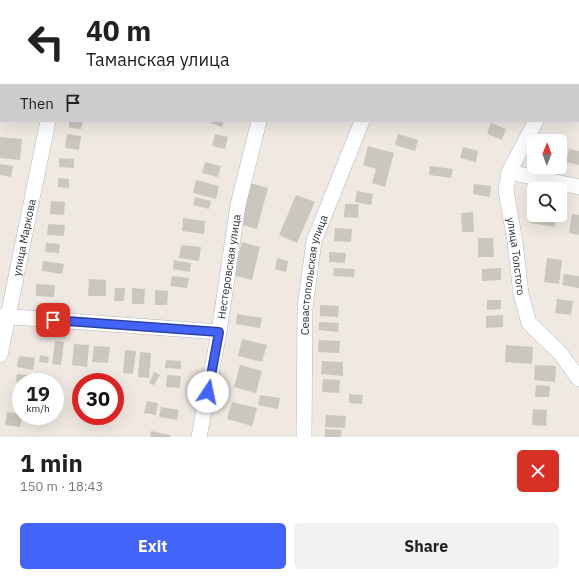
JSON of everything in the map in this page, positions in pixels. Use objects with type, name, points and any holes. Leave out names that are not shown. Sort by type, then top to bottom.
[{"type":"street","name":"улица Маркова","points":[[0,355],[4,316],[48,122]]},
{"type":"street","name":"Нестеровская улица","points":[[199,437],[219,332],[238,205],[259,122]]},
{"type":"street","name":"Севастопольская улица","points":[[304,437],[305,307],[314,241],[362,122]]},
{"type":"street","name":"улица Толстого","points":[[535,122],[509,172],[506,190],[516,242],[521,294],[529,323],[560,353],[579,379]]},
{"type":"street","points":[[509,172],[579,187]]},
{"type":"street","points":[[4,316],[219,332]]},
{"type":"building","points":[[69,122],[83,122],[81,129],[69,128]]},
{"type":"building","points":[[209,122],[224,122],[222,127]]},
{"type":"building","points":[[491,123],[506,129],[502,140],[487,134]]},
{"type":"building","points":[[67,134],[81,136],[79,150],[65,148]]},
{"type":"building","points":[[215,134],[228,137],[225,149],[212,146]]},
{"type":"building","points":[[398,134],[418,140],[415,151],[395,145]]},
{"type":"building","points":[[0,137],[22,139],[20,160],[0,158]]},
{"type":"building","points":[[368,146],[394,153],[385,187],[372,183],[376,169],[363,165]]},
{"type":"building","points":[[463,147],[478,151],[476,162],[460,158]]},
{"type":"building","points":[[569,149],[579,151],[579,165],[567,162]]},
{"type":"building","points":[[59,158],[74,159],[74,168],[59,167]]},
{"type":"building","points":[[205,162],[221,166],[218,177],[202,173]]},
{"type":"building","points":[[0,164],[13,166],[11,177],[0,175]]},
{"type":"building","points":[[430,166],[453,169],[451,178],[429,175]]},
{"type":"building","points":[[58,178],[69,179],[69,188],[58,187]]},
{"type":"building","points":[[196,180],[219,186],[216,199],[193,193]]},
{"type":"building","points":[[250,183],[268,188],[257,229],[239,224]]},
{"type":"building","points":[[474,184],[491,186],[490,197],[473,194]]},
{"type":"building","points":[[357,191],[373,194],[371,205],[355,202]]},
{"type":"building","points":[[296,195],[315,202],[297,243],[279,235]]},
{"type":"building","points":[[195,197],[211,201],[209,209],[193,205]]},
{"type":"building","points":[[51,201],[65,202],[64,215],[50,214]]},
{"type":"building","points":[[345,204],[359,204],[358,218],[344,217]]},
{"type":"building","points":[[473,212],[474,232],[462,232],[461,213]]},
{"type":"building","points":[[572,214],[579,215],[579,235],[569,233]]},
{"type":"building","points":[[183,218],[205,221],[204,234],[182,231]]},
{"type":"building","points":[[530,222],[555,222],[555,227]]},
{"type":"building","points":[[48,224],[65,225],[64,236],[47,235]]},
{"type":"building","points":[[335,228],[352,229],[351,242],[334,241]]},
{"type":"building","points":[[478,238],[493,238],[494,257],[478,257]]},
{"type":"building","points":[[242,242],[260,247],[252,280],[233,275]]},
{"type":"building","points":[[46,243],[60,244],[59,253],[45,252]]},
{"type":"building","points":[[181,245],[201,247],[199,261],[179,258]]},
{"type":"building","points":[[329,252],[346,253],[345,263],[329,262]]},
{"type":"building","points":[[277,258],[288,261],[286,272],[275,269]]},
{"type":"building","points":[[547,258],[562,260],[559,284],[544,282]]},
{"type":"building","points":[[174,260],[191,263],[190,272],[173,269]]},
{"type":"building","points":[[43,261],[64,264],[62,274],[42,271]]},
{"type":"building","points":[[334,268],[355,269],[354,277],[333,276]]},
{"type":"building","points":[[501,268],[501,280],[482,281],[482,269]]},
{"type":"building","points":[[564,274],[579,276],[579,288],[562,285]]},
{"type":"building","points":[[172,276],[189,278],[187,288],[170,286]]},
{"type":"building","points":[[89,279],[106,280],[106,296],[88,296]]},
{"type":"building","points":[[36,284],[55,285],[54,297],[36,296]]},
{"type":"building","points":[[115,288],[125,288],[124,301],[114,301]]},
{"type":"building","points":[[132,288],[145,289],[144,304],[132,304]]},
{"type":"building","points":[[155,290],[168,291],[167,305],[155,305]]},
{"type":"building","points":[[557,299],[573,301],[571,315],[555,313]]},
{"type":"building","points":[[487,300],[501,300],[501,309],[487,310]]},
{"type":"building","points":[[320,305],[339,306],[338,317],[320,316]]},
{"type":"building","points":[[237,314],[262,318],[260,328],[236,324]]},
{"type":"building","points":[[503,315],[503,327],[486,328],[486,316]]},
{"type":"building","points":[[319,322],[339,323],[338,332],[319,330]]},
{"type":"building","points":[[242,339],[267,345],[262,362],[238,356]]},
{"type":"building","points":[[319,340],[340,341],[339,353],[318,352]]},
{"type":"building","points":[[55,341],[64,342],[61,365],[52,364]]},
{"type":"building","points":[[74,344],[89,345],[87,367],[72,365]]},
{"type":"building","points":[[506,345],[533,347],[532,364],[505,362]]},
{"type":"building","points":[[94,346],[110,347],[108,363],[92,362]]},
{"type":"building","points":[[125,350],[136,351],[133,374],[123,373]]},
{"type":"building","points":[[140,352],[151,353],[149,378],[138,377]]},
{"type":"building","points":[[40,355],[49,357],[48,363],[39,362]]},
{"type":"building","points":[[19,356],[35,358],[33,370],[17,367]]},
{"type":"building","points":[[166,360],[181,361],[181,369],[165,368]]},
{"type":"building","points":[[322,361],[343,362],[343,376],[321,374]]},
{"type":"building","points":[[240,365],[262,371],[256,393],[234,387]]},
{"type":"building","points":[[535,365],[556,366],[555,382],[534,380]]},
{"type":"building","points":[[154,372],[160,375],[154,385],[149,383]]},
{"type":"building","points":[[167,375],[181,376],[180,388],[166,387]]},
{"type":"building","points":[[323,379],[340,380],[339,393],[322,392]]},
{"type":"building","points":[[536,385],[550,386],[549,397],[535,397]]},
{"type":"building","points":[[349,394],[363,395],[362,404],[349,403]]},
{"type":"building","points":[[260,395],[280,398],[278,409],[258,405]]},
{"type":"building","points":[[147,401],[158,403],[156,415],[144,413]]},
{"type":"building","points":[[232,402],[257,408],[252,426],[227,419]]},
{"type":"building","points":[[161,407],[179,410],[177,420],[159,417]]},
{"type":"building","points":[[533,409],[547,410],[546,426],[532,425]]},
{"type":"building","points":[[7,412],[12,413],[12,425],[20,425],[20,427],[5,425]]},
{"type":"building","points":[[326,415],[346,416],[345,428],[325,427]]},
{"type":"building","points":[[325,429],[342,430],[341,437],[325,437]]},
{"type":"building","points":[[151,431],[170,435],[170,437],[150,437]]},
{"type":"route","points":[[53,320],[219,332],[208,392]]}]
